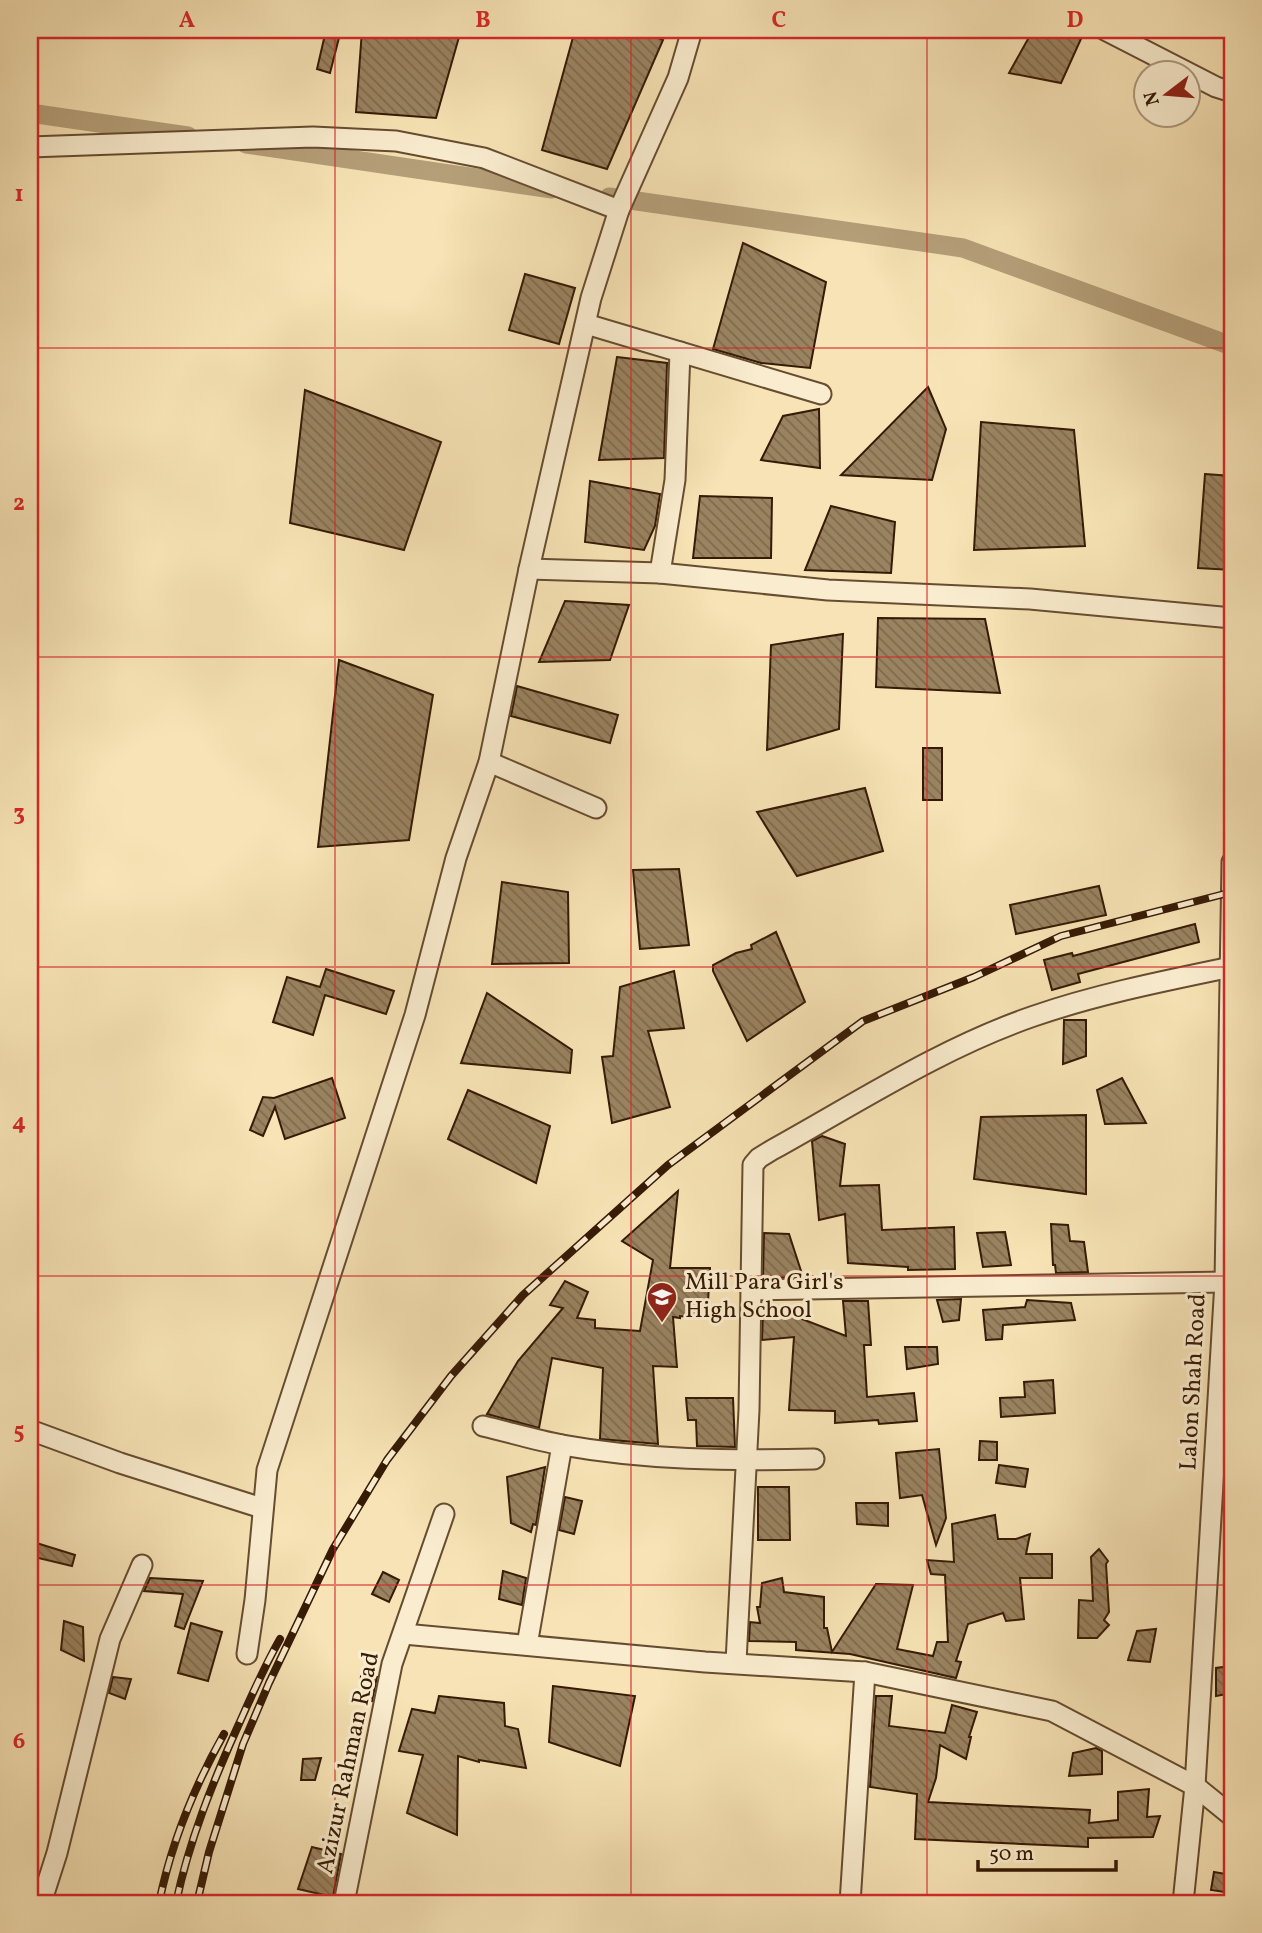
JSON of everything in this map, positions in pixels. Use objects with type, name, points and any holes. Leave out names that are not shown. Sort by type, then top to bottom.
[{"type":"street","points":[[247,1654],[255,1600],[267,1470],[415,1015],[456,858],[489,762],[529,569],[591,298],[619,210],[678,78],[692,30]]},
{"type":"street","points":[[1105,30],[1216,87],[1232,92]]},
{"type":"street","points":[[30,147],[313,137],[396,141],[484,158],[619,210]]},
{"type":"street","points":[[586,324],[821,394]]},
{"type":"street","points":[[660,573],[675,480],[680,352]]},
{"type":"street","points":[[529,569],[660,573],[828,590],[1030,598],[1232,618]]},
{"type":"street","points":[[489,762],[596,808]]},
{"type":"street","name":"Lalon Shah Road","points":[[1183,1903],[1195,1786],[1225,1282],[1232,862]]},
{"type":"street","points":[[736,1662],[749,1410],[753,1166],[760,1158],[955,1049],[1032,1016],[1115,991],[1231,967]]},
{"type":"street","points":[[751,1290],[1225,1282]]},
{"type":"street","points":[[483,1426],[562,1445],[649,1456],[746,1461],[814,1459]]},
{"type":"street","points":[[30,1430],[120,1463],[262,1508]]},
{"type":"street","points":[[527,1645],[562,1445]]},
{"type":"street","name":"Azizur Rahman Road","points":[[344,1903],[392,1664],[444,1514]]},
{"type":"street","points":[[41,1903],[57,1853],[110,1639],[142,1565]]},
{"type":"street","points":[[404,1634],[705,1662],[865,1672],[1052,1711],[1195,1786],[1232,1816]]},
{"type":"street","points":[[850,1903],[865,1672]]},
{"type":"building","points":[[326,30],[341,30],[330,73],[317,69]]},
{"type":"building","points":[[362,30],[461,30],[436,118],[356,112]]},
{"type":"building","points":[[575,30],[642,30],[663,40],[607,169],[542,150]]},
{"type":"building","points":[[1033,30],[1085,30],[1061,83],[1009,73]]},
{"type":"building","points":[[743,243],[826,282],[810,368],[761,363],[713,349]]},
{"type":"building","points":[[525,274],[575,288],[559,344],[509,330]]},
{"type":"building","points":[[617,357],[667,363],[664,458],[599,460]]},
{"type":"building","points":[[928,387],[946,429],[932,480],[841,475]]},
{"type":"building","points":[[305,390],[441,442],[404,550],[290,523]]},
{"type":"building","points":[[819,409],[820,468],[761,460],[783,416]]},
{"type":"building","points":[[981,422],[1074,430],[1085,546],[974,550]]},
{"type":"building","points":[[1205,474],[1232,476],[1232,570],[1198,568]]},
{"type":"building","points":[[590,481],[660,494],[655,526],[644,550],[585,542]]},
{"type":"building","points":[[700,496],[772,498],[771,558],[693,558]]},
{"type":"building","points":[[831,506],[895,522],[891,573],[805,570]]},
{"type":"building","points":[[565,601],[629,605],[610,660],[539,662]]},
{"type":"building","points":[[878,618],[985,619],[1000,693],[876,687]]},
{"type":"building","points":[[843,634],[839,729],[767,750],[771,645]]},
{"type":"building","points":[[339,660],[433,695],[409,840],[318,847]]},
{"type":"building","points":[[517,686],[618,715],[610,743],[511,716]]},
{"type":"building","points":[[923,748],[942,748],[942,800],[923,800]]},
{"type":"building","points":[[865,788],[883,851],[797,876],[757,812]]},
{"type":"building","points":[[679,869],[689,945],[640,949],[633,870]]},
{"type":"building","points":[[502,882],[568,892],[569,963],[492,964]]},
{"type":"building","points":[[1099,886],[1106,915],[1016,934],[1010,905]]},
{"type":"building","points":[[1195,924],[1199,942],[1078,974],[1080,982],[1052,990],[1044,960],[1072,953],[1073,956]]},
{"type":"building","points":[[776,932],[805,1002],[747,1041],[713,971],[713,965],[736,953],[752,949],[751,945]]},
{"type":"building","points":[[326,969],[394,991],[386,1014],[325,995],[313,1035],[273,1022],[287,977],[320,987]]},
{"type":"building","points":[[674,971],[684,1028],[648,1031],[670,1107],[612,1123],[602,1057],[613,1056],[620,987]]},
{"type":"building","points":[[487,993],[572,1050],[570,1073],[461,1063]]},
{"type":"building","points":[[1064,1020],[1086,1020],[1086,1056],[1063,1064]]},
{"type":"building","points":[[332,1078],[345,1118],[285,1139],[275,1107],[263,1136],[250,1130],[263,1097],[274,1098]]},
{"type":"building","points":[[1122,1078],[1146,1123],[1105,1124],[1097,1090]]},
{"type":"building","points":[[468,1090],[550,1126],[536,1183],[448,1139]]},
{"type":"building","points":[[1086,1115],[1086,1194],[974,1179],[981,1117]]},
{"type":"building","points":[[822,1136],[845,1144],[840,1186],[879,1185],[882,1230],[954,1227],[955,1269],[908,1270],[908,1267],[848,1263],[845,1214],[819,1220],[812,1141]]},
{"type":"building","points":[[678,1191],[670,1268],[710,1268],[707,1319],[673,1317],[677,1367],[653,1366],[658,1444],[600,1439],[603,1368],[552,1358],[539,1428],[487,1414],[518,1361],[563,1308],[550,1305],[565,1281],[588,1292],[577,1318],[595,1320],[595,1328],[640,1331],[653,1260],[622,1241]]},
{"type":"building","points":[[1051,1224],[1068,1225],[1070,1241],[1084,1242],[1088,1272],[1056,1273],[1053,1265]]},
{"type":"building","points":[[1005,1232],[1011,1265],[983,1267],[977,1233]]},
{"type":"building","points":[[764,1233],[789,1234],[803,1277],[763,1278]]},
{"type":"building","points":[[961,1299],[959,1320],[943,1322],[937,1300]]},
{"type":"building","points":[[1027,1300],[1071,1303],[1075,1320],[1003,1325],[1002,1339],[986,1340],[983,1310],[1025,1307]]},
{"type":"building","points":[[843,1301],[868,1301],[871,1345],[864,1345],[867,1397],[914,1393],[917,1421],[835,1423],[835,1411],[789,1410],[794,1337],[762,1340],[763,1314],[784,1312],[846,1336]]},
{"type":"building","points":[[905,1347],[937,1347],[938,1364],[907,1369]]},
{"type":"building","points":[[1053,1380],[1055,1413],[1001,1417],[1000,1398],[1025,1397],[1024,1382]]},
{"type":"building","points":[[686,1398],[733,1398],[735,1447],[697,1446],[696,1420],[688,1420]]},
{"type":"building","points":[[980,1441],[997,1442],[997,1460],[979,1460]]},
{"type":"building","points":[[939,1449],[946,1518],[936,1545],[922,1495],[900,1498],[896,1453]]},
{"type":"building","points":[[999,1465],[1028,1469],[1025,1487],[996,1483]]},
{"type":"building","points":[[545,1467],[536,1525],[533,1524],[531,1532],[511,1523],[507,1477]]},
{"type":"building","points":[[758,1487],[789,1487],[790,1540],[758,1540]]},
{"type":"building","points":[[565,1497],[582,1501],[574,1534],[559,1530]]},
{"type":"building","points":[[856,1503],[888,1503],[888,1526],[857,1524]]},
{"type":"building","points":[[995,1515],[998,1539],[1016,1539],[1030,1534],[1026,1554],[1052,1554],[1052,1578],[1020,1578],[1024,1619],[1006,1621],[1003,1613],[968,1624],[956,1661],[961,1662],[956,1678],[850,1654],[796,1650],[796,1642],[749,1641],[750,1622],[760,1623],[757,1607],[760,1607],[762,1583],[782,1578],[784,1592],[824,1597],[824,1628],[827,1628],[832,1652],[876,1584],[913,1585],[897,1649],[933,1656],[937,1642],[948,1642],[945,1575],[931,1574],[927,1560],[954,1562],[952,1524]]},
{"type":"building","points":[[30,1541],[75,1555],[72,1566],[30,1556]]},
{"type":"building","points":[[1099,1549],[1108,1561],[1109,1612],[1104,1620],[1109,1625],[1097,1638],[1078,1638],[1079,1600],[1093,1601],[1091,1557]]},
{"type":"building","points":[[503,1571],[526,1578],[522,1605],[499,1599]]},
{"type":"building","points":[[383,1572],[399,1580],[389,1602],[372,1594]]},
{"type":"building","points":[[150,1578],[203,1581],[184,1629],[175,1626],[183,1594],[144,1591]]},
{"type":"building","points":[[64,1621],[83,1627],[84,1661],[61,1650]]},
{"type":"building","points":[[191,1623],[222,1632],[208,1681],[178,1673]]},
{"type":"building","points":[[1156,1629],[1150,1662],[1128,1660],[1137,1631]]},
{"type":"building","points":[[1232,1666],[1232,1693],[1216,1696],[1216,1668]]},
{"type":"building","points":[[361,1676],[377,1677],[372,1701],[359,1698]]},
{"type":"building","points":[[113,1677],[131,1679],[125,1699],[109,1693]]},
{"type":"building","points":[[553,1686],[635,1696],[620,1766],[549,1742]]},
{"type":"building","points":[[439,1696],[504,1703],[505,1726],[518,1729],[526,1768],[479,1762],[458,1756],[457,1835],[407,1813],[423,1755],[399,1751],[412,1709],[435,1713]]},
{"type":"building","points":[[876,1696],[892,1696],[889,1726],[945,1733],[952,1705],[977,1712],[966,1759],[940,1745],[936,1778],[928,1802],[1090,1810],[1089,1823],[1118,1820],[1118,1792],[1149,1789],[1147,1817],[1160,1816],[1153,1837],[1088,1838],[1088,1847],[915,1839],[917,1794],[870,1787]]},
{"type":"building","points":[[1096,1748],[1102,1751],[1102,1774],[1069,1776],[1073,1753]]},
{"type":"building","points":[[321,1758],[315,1780],[301,1780],[303,1759]]},
{"type":"building","points":[[312,1847],[341,1854],[333,1897],[298,1889]]},
{"type":"building","points":[[1214,1872],[1232,1875],[1232,1893],[1211,1890]]},
{"type":"waterway","points":[[30,113],[188,136]]},
{"type":"waterway","points":[[246,144],[552,189]]},
{"type":"waterway","points":[[609,197],[963,248],[1232,346]]},
{"type":"railway","points":[[197,1903],[209,1852],[243,1744],[333,1549],[387,1460],[451,1376],[523,1295],[668,1165],[863,1021],[974,977],[1061,936],[1232,892]]},
{"type":"railway","points":[[176,1903],[194,1835],[210,1791],[280,1639]]},
{"type":"railway","points":[[159,1903],[185,1816],[224,1734]]},
{"type":"place","name":"Mill Para Girl's High School","points":[[662,1324]]}]
